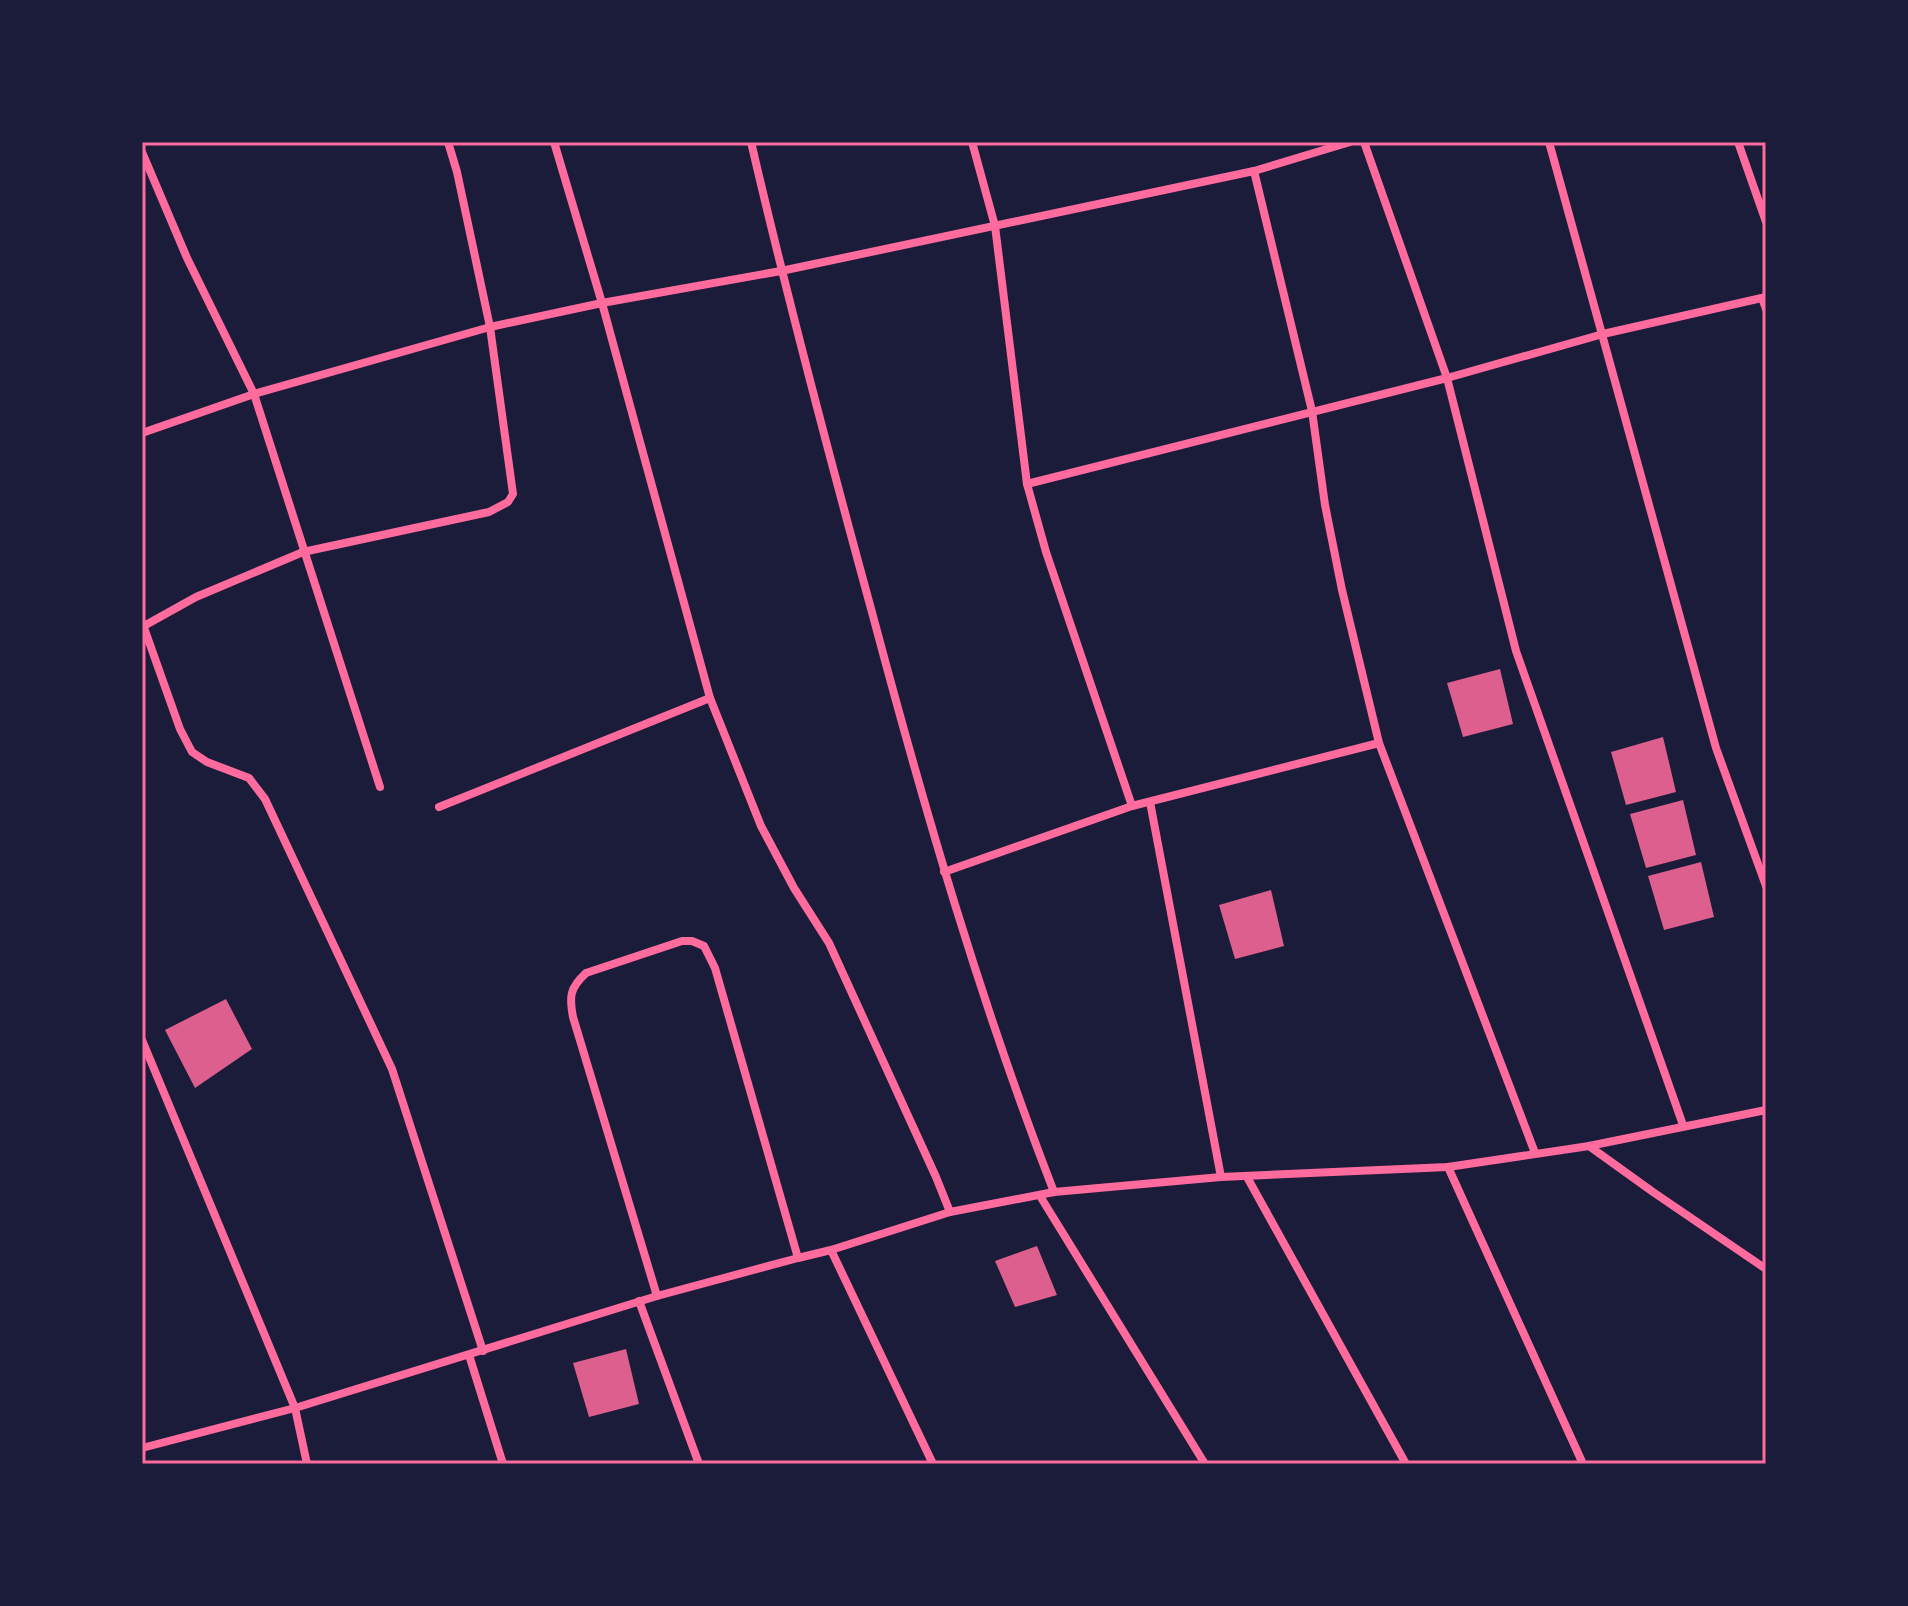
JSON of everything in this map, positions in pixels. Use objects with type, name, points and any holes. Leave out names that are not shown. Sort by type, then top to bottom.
[{"type":"street","points":[[448,142],[490,327],[513,494],[508,502],[489,512],[303,552],[196,597],[143,625],[180,729],[192,752],[207,762],[249,778],[265,799],[392,1069],[483,1351]]},
{"type":"street","points":[[554,142],[602,303],[710,698],[761,826],[794,888],[829,943],[950,1212]]},
{"type":"street","points":[[751,142],[781,271],[944,872],[1021,1106],[1054,1192]]},
{"type":"street","points":[[972,142],[995,226],[1027,484],[1046,552],[1132,806]]},
{"type":"street","points":[[142,433],[254,394],[490,327],[602,303],[781,271],[1254,171],[1350,142]]},
{"type":"street","points":[[1364,142],[1447,378],[1516,651],[1683,1125]]},
{"type":"street","points":[[1549,142],[1716,748],[1766,886]]},
{"type":"street","points":[[1738,142],[1766,222]]},
{"type":"street","points":[[142,152],[187,258],[254,394],[380,787]]},
{"type":"street","points":[[1254,171],[1312,411],[1325,505],[1342,590],[1379,743],[1535,1153]]},
{"type":"street","points":[[1027,484],[1447,378],[1603,334],[1764,297],[1766,309]]},
{"type":"street","points":[[439,807],[710,698]]},
{"type":"street","points":[[944,872],[1132,806],[1379,743]]},
{"type":"street","points":[[1150,802],[1221,1177]]},
{"type":"street","points":[[657,1296],[570,1000],[574,984],[586,973],[682,941],[704,946],[715,968],[798,1258]]},
{"type":"street","points":[[142,1040],[295,1408],[307,1464]]},
{"type":"street","points":[[142,1448],[295,1408],[639,1301],[831,1250],[950,1212],[1054,1192],[1221,1177],[1448,1167],[1589,1146],[1766,1110]]},
{"type":"street","points":[[1589,1146],[1766,1269]]},
{"type":"street","points":[[1448,1167],[1583,1464]]},
{"type":"street","points":[[1247,1177],[1406,1464]]},
{"type":"street","points":[[1040,1196],[1205,1464]]},
{"type":"street","points":[[831,1250],[933,1464]]},
{"type":"street","points":[[639,1301],[699,1464]]},
{"type":"street","points":[[469,1355],[503,1464]]},
{"type":"building","points":[[1500,669],[1513,724],[1463,737],[1447,683]]},
{"type":"building","points":[[1663,737],[1676,792],[1626,805],[1611,752]]},
{"type":"building","points":[[1683,800],[1696,855],[1646,868],[1630,814]]},
{"type":"building","points":[[1701,862],[1714,917],[1664,930],[1648,876]]},
{"type":"building","points":[[1271,890],[1284,946],[1235,959],[1219,905]]},
{"type":"building","points":[[226,999],[252,1049],[195,1088],[165,1030]]},
{"type":"building","points":[[1037,1246],[1057,1295],[1015,1307],[995,1261]]},
{"type":"building","points":[[626,1349],[639,1404],[589,1417],[573,1363]]}]
